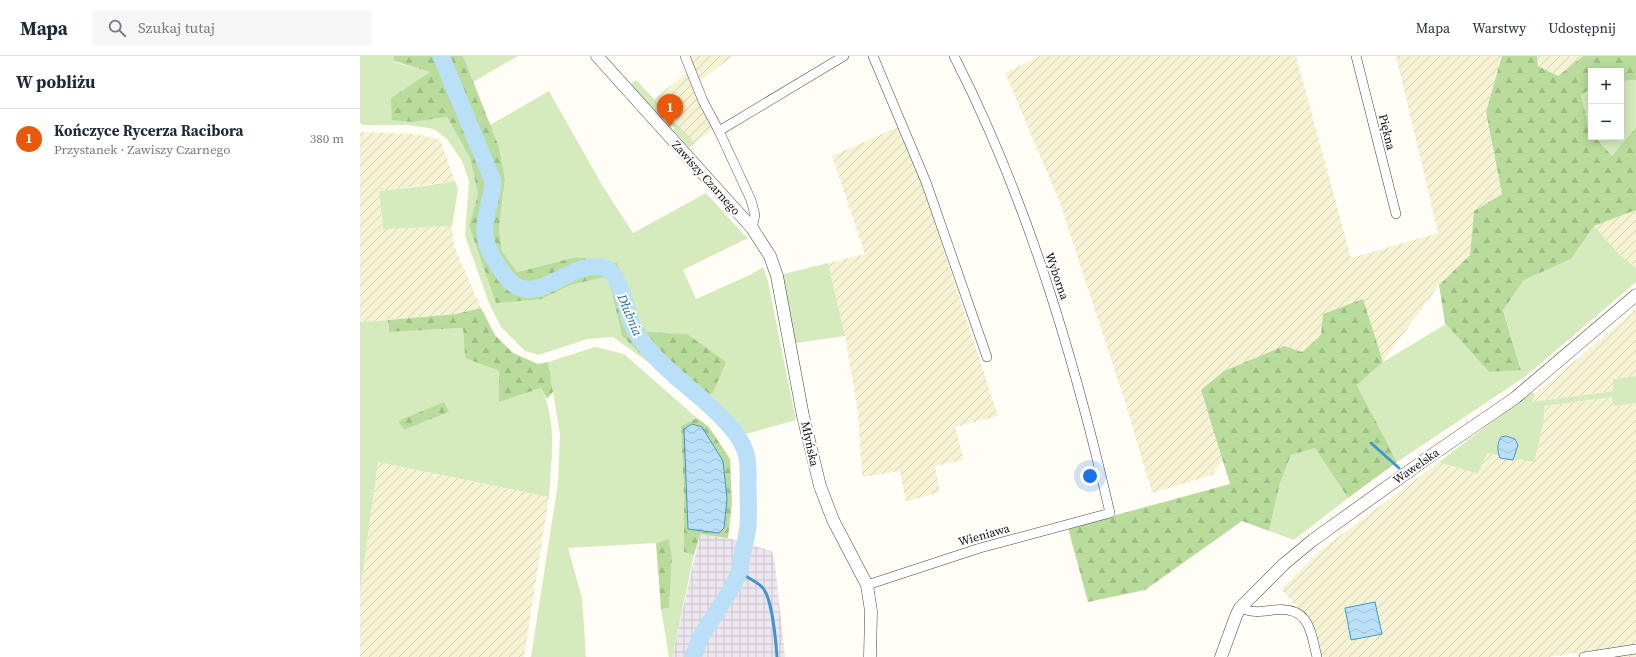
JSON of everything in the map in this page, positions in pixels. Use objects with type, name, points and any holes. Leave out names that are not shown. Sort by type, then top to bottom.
[{"type":"street","name":"Zawiszy Czarnego","points":[[597,56],[752,228]]},
{"type":"street","points":[[685,56],[703,101],[720,131],[754,208],[755,215],[752,228]]},
{"type":"street","points":[[720,131],[844,56]]},
{"type":"street","points":[[873,56],[926,182],[987,356]]},
{"type":"street","name":"Wyborna","points":[[954,56],[1003,165],[1042,268],[1071,357],[1110,513]]},
{"type":"street","name":"Piękna","points":[[1356,56],[1396,214]]},
{"type":"street","name":"Młyńska","points":[[752,228],[770,256],[777,276],[803,416],[814,466],[822,493],[833,520],[867,585],[871,611],[870,657]]},
{"type":"street","name":"Wawelska","points":[[1220,657],[1240,608],[1284,564],[1312,540],[1515,398],[1636,295]]},
{"type":"street","name":"Wieniawa","points":[[867,585],[980,548],[1110,513]]},
{"type":"street","points":[[1240,608],[1252,613],[1289,610],[1300,614],[1304,617],[1310,630],[1317,657]]},
{"type":"street","points":[[1584,657],[1636,649]]},
{"type":"shaded area","points":[[690,56],[733,56],[699,82]]},
{"type":"shaded area","points":[[1040,56],[1296,56],[1351,258],[1438,233],[1396,56],[1502,56],[1486,112],[1502,194],[1474,211],[1470,255],[1439,285],[1383,362],[1363,299],[1302,352],[1201,390],[1223,459],[1212,475],[1152,493],[1126,405],[1059,200],[1005,73]]},
{"type":"shaded area","points":[[1537,56],[1583,56],[1558,76],[1538,66]]},
{"type":"shaded area","points":[[687,73],[714,128],[695,143],[653,99]]},
{"type":"shaded area","points":[[898,127],[923,186],[998,416],[955,427],[964,460],[935,466],[940,492],[906,502],[900,471],[862,477],[858,413],[845,336],[828,263],[865,254],[832,156]]},
{"type":"shaded area","points":[[360,132],[417,134],[440,140],[455,181],[379,191],[383,228],[452,226],[454,246],[481,308],[456,314],[360,322]]},
{"type":"shaded area","points":[[1636,210],[1636,268],[1620,255],[1594,226]]},
{"type":"shaded area","points":[[1636,310],[1636,376],[1613,379],[1613,391],[1532,402],[1535,394]]},
{"type":"shaded area","points":[[1612,397],[1615,406],[1636,403],[1636,657],[1578,657],[1575,653],[1549,657],[1319,657],[1309,620],[1281,589],[1321,550],[1439,462],[1478,474],[1487,453],[1543,425],[1545,406]]},
{"type":"shaded area","points":[[378,462],[549,497],[524,657],[360,657],[360,593]]},
{"type":"shaded area","points":[[700,534],[728,538],[772,551],[775,564],[785,657],[672,657]]},
{"type":"green space","points":[[360,56],[394,56],[394,62],[431,72],[391,98],[413,122],[447,117],[470,158],[478,194],[469,225],[542,299],[571,285],[608,275],[622,336],[652,365],[613,337],[587,339],[539,355],[525,351],[501,327],[489,303],[465,236],[469,181],[462,161],[447,139],[434,129],[408,125],[363,125],[360,123]]},
{"type":"green space","points":[[394,56],[463,56],[499,147],[505,179],[499,228],[502,251],[517,272],[576,257],[617,263],[638,319],[647,332],[687,334],[726,362],[713,392],[702,406],[652,365],[622,336],[608,276],[571,285],[542,299],[496,303],[469,225],[478,194],[470,158],[447,117],[413,122],[392,120],[391,98],[430,72],[394,61]]},
{"type":"green space","points":[[463,56],[518,56],[473,82]]},
{"type":"green space","points":[[1502,56],[1537,56],[1538,66],[1558,76],[1583,56],[1636,56],[1636,80],[1624,81],[1624,68],[1588,68],[1588,90],[1581,95],[1588,124],[1588,140],[1598,140],[1612,156],[1636,127],[1636,210],[1594,226],[1571,259],[1524,280],[1503,310],[1521,370],[1489,372],[1445,323],[1439,285],[1470,255],[1474,211],[1502,194],[1486,112]]},
{"type":"green space","points":[[636,80],[695,143],[689,148],[673,130],[675,128],[670,123],[668,125],[630,85]]},
{"type":"green space","points":[[1636,80],[1636,127],[1612,156],[1598,140],[1624,140],[1624,81]]},
{"type":"green space","points":[[1588,90],[1588,126],[1581,94]]},
{"type":"green space","points":[[549,91],[602,185],[633,233],[706,193],[748,238],[683,270],[696,299],[752,274],[763,267],[767,277],[796,420],[746,434],[711,395],[713,392],[687,334],[647,333],[638,319],[617,263],[576,257],[517,272],[502,251],[499,228],[505,179],[499,147],[490,125]]},
{"type":"green space","points":[[455,181],[458,189],[452,226],[383,229],[379,191]]},
{"type":"green space","points":[[1594,226],[1620,255],[1636,268],[1636,282],[1526,376],[1397,462],[1357,385],[1383,362],[1446,324],[1489,372],[1521,369],[1503,309],[1524,280],[1571,259]]},
{"type":"green space","points":[[828,263],[845,336],[796,343],[780,275]]},
{"type":"green space","points":[[1363,299],[1383,362],[1357,385],[1397,462],[1348,498],[1315,448],[1291,455],[1280,483],[1269,531],[1242,521],[1145,590],[1088,602],[1068,528],[1230,484],[1201,390],[1224,371],[1284,346],[1302,352],[1321,335],[1323,314]]},
{"type":"green space","points":[[481,308],[495,335],[513,353],[538,364],[548,362],[553,392],[547,399],[541,388],[499,402],[499,371],[465,358],[463,328],[389,332],[388,320],[456,314]]},
{"type":"green space","points":[[388,320],[389,332],[463,328],[465,358],[499,371],[499,402],[541,388],[550,414],[552,428],[552,456],[549,497],[378,462],[360,593],[360,322]],"holes":[[[449,412],[404,430],[398,421]]]},
{"type":"green space","points":[[595,347],[624,354],[697,418],[681,426],[684,499],[684,552],[694,555],[672,657],[669,657],[661,609],[669,608],[672,557],[669,539],[656,543],[568,548],[582,598],[586,657],[531,657],[558,483],[560,434],[548,362]]},
{"type":"green space","points":[[1636,376],[1636,403],[1614,406],[1612,397],[1545,406],[1543,425],[1534,462],[1487,453],[1478,474],[1439,462],[1532,392],[1535,394],[1532,402],[1613,391],[1613,379]]},
{"type":"green space","points":[[444,402],[449,412],[404,430],[398,421]]},
{"type":"green space","points":[[697,418],[709,427],[730,459],[732,503],[728,538],[700,534],[694,555],[684,552],[684,499],[681,426]]},
{"type":"green space","points":[[1315,448],[1348,498],[1294,540],[1269,531],[1280,483],[1291,455]]},
{"type":"green space","points":[[669,539],[672,557],[669,608],[661,609],[656,543]]},
{"type":"water","points":[[692,424],[702,427],[723,461],[727,499],[724,528],[719,533],[688,529],[684,429]]},
{"type":"water","points":[[1506,436],[1515,439],[1518,445],[1513,460],[1500,458],[1499,455],[1499,442],[1501,437]]},
{"type":"water","points":[[1375,602],[1382,634],[1351,640],[1345,608]]},
{"type":"waterway","name":"Dłubnia","points":[[441,56],[493,181],[493,188],[485,220],[485,234],[488,248],[501,270],[513,284],[525,289],[538,288],[578,270],[591,267],[605,268],[610,271],[619,284],[636,333],[661,363],[729,425],[738,436],[742,444],[747,457],[748,465],[748,521],[740,568],[727,597],[702,635],[693,657]]},
{"type":"waterway","points":[[1371,443],[1399,468]]},
{"type":"waterway","points":[[739,572],[760,585],[765,592],[771,609],[777,657]]},
{"type":"place","name":"Kończyce Rycerza Racibora","points":[[670,127]]}]
